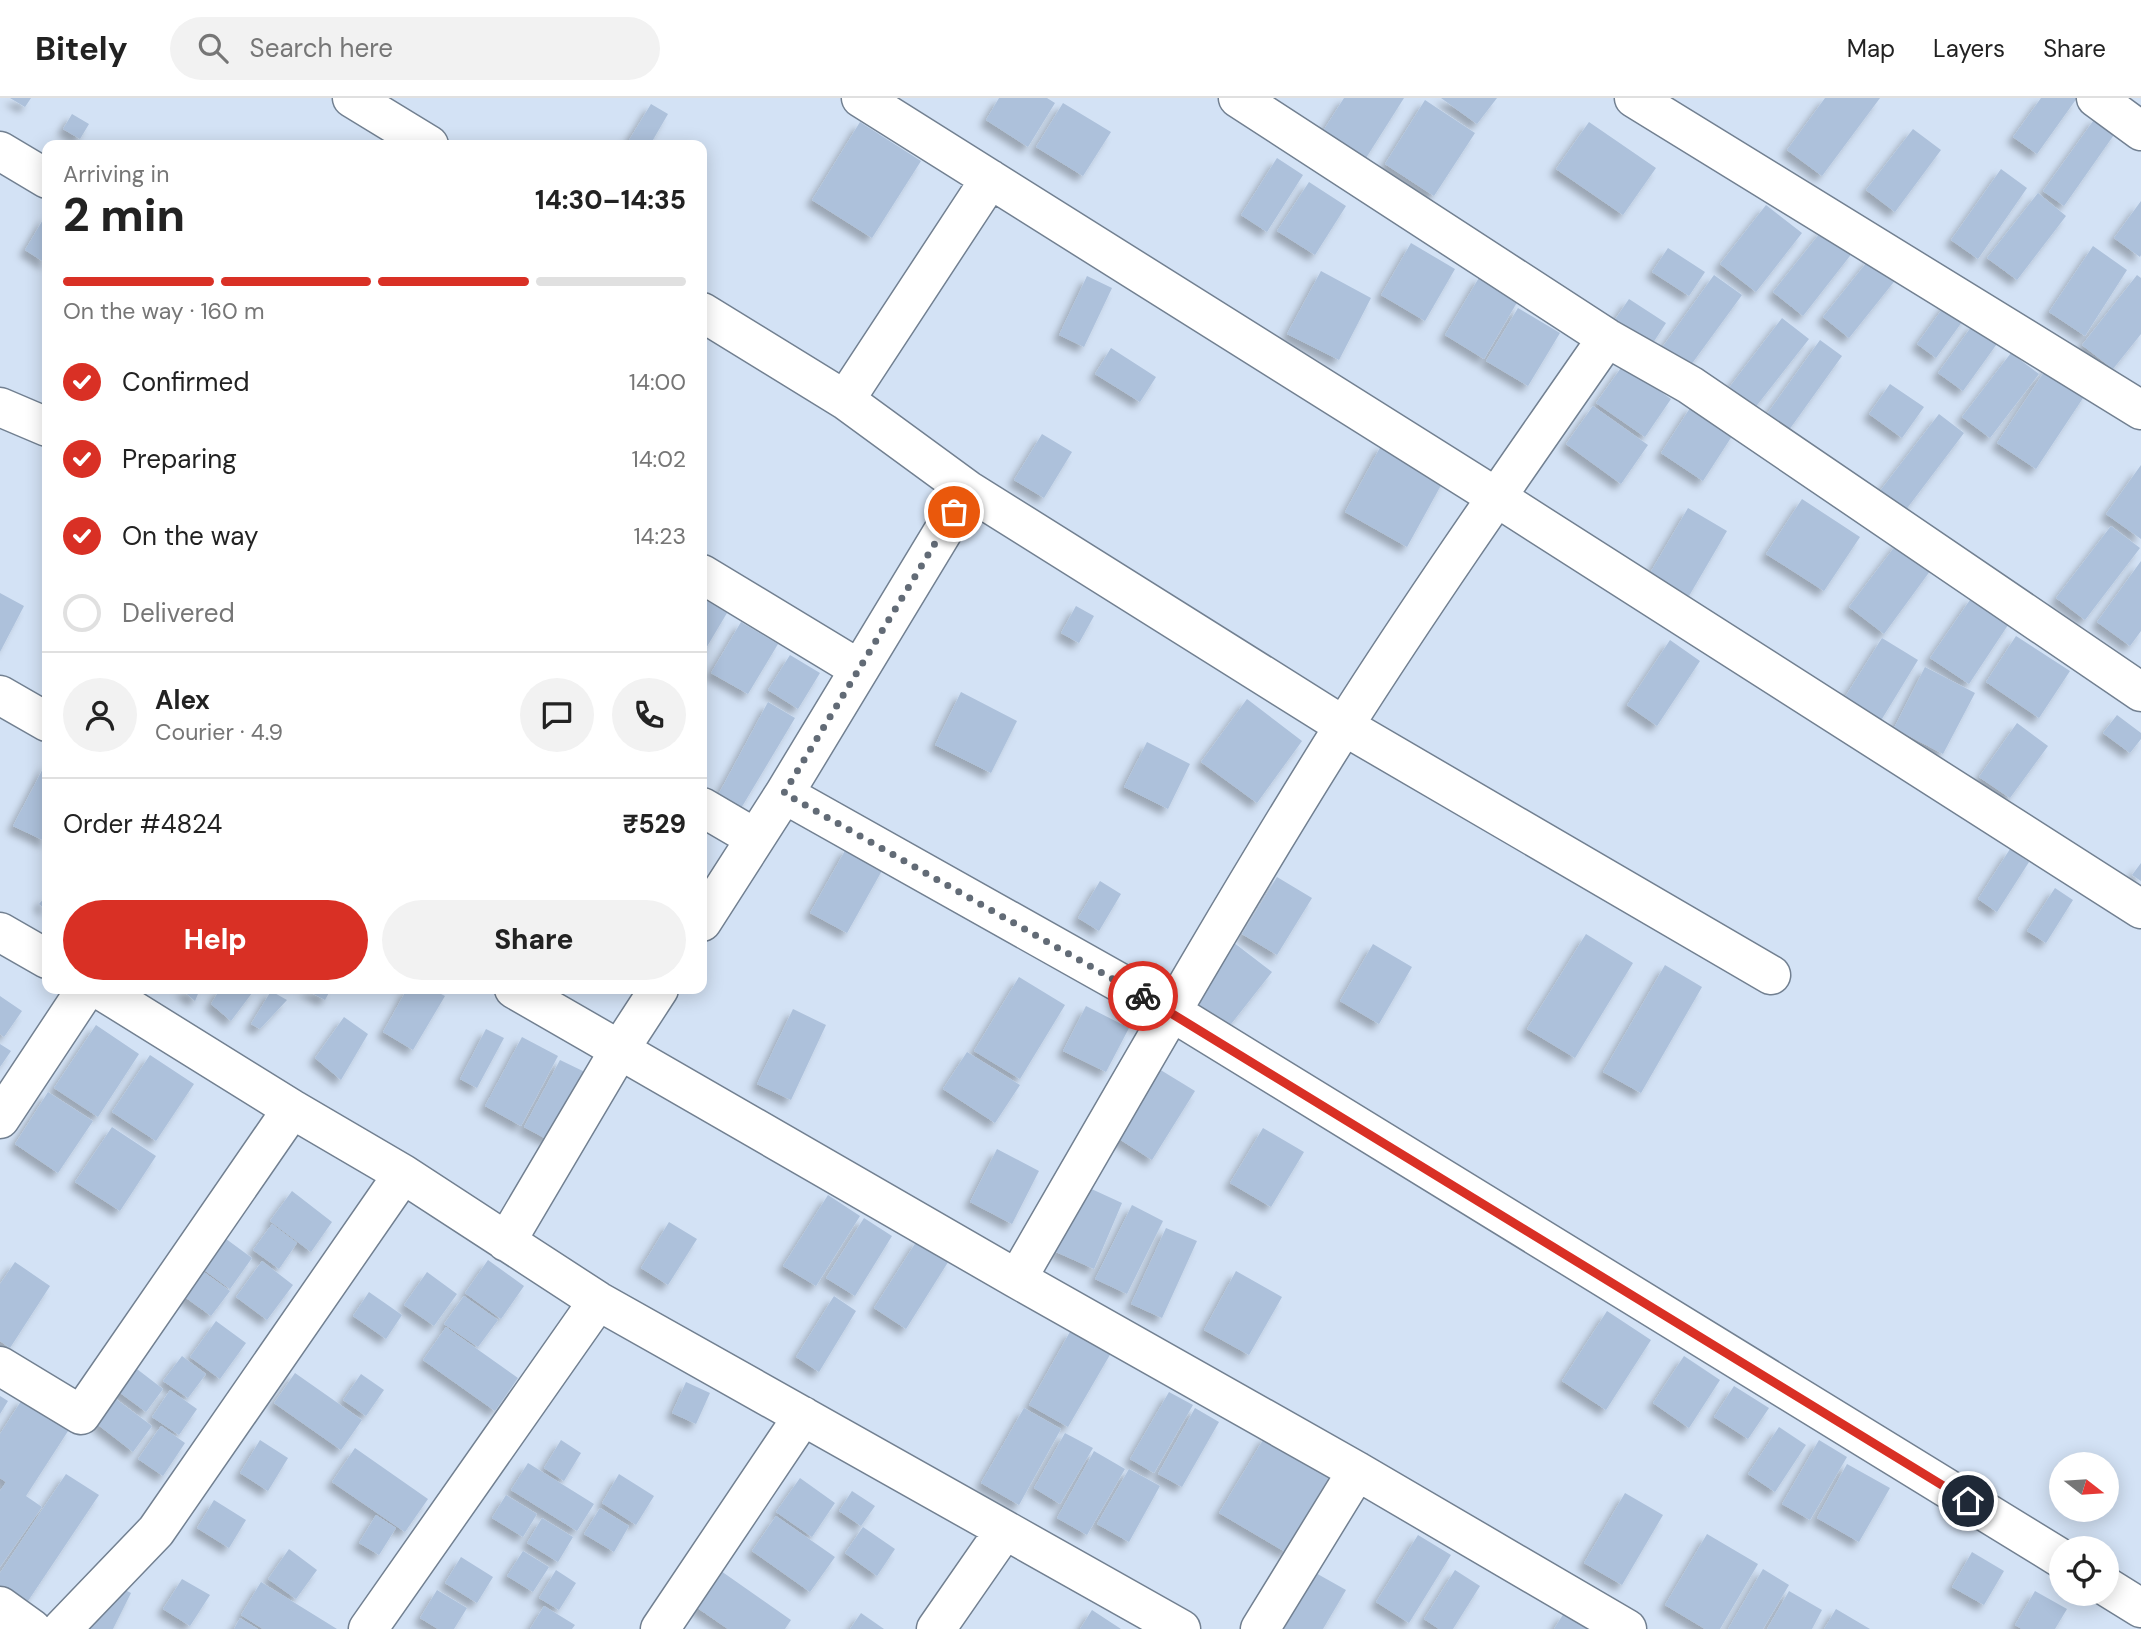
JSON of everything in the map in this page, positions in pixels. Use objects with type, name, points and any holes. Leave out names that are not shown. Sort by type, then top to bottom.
[{"type":"street","points":[[352,98],[421,140]]},
{"type":"street","points":[[861,98],[1496,497],[2141,909]]},
{"type":"street","points":[[1238,98],[1607,338],[1690,385],[2141,692]]},
{"type":"street","points":[[1634,98],[2141,410]]},
{"type":"street","points":[[2096,98],[2141,131]]},
{"type":"street","points":[[0,151],[42,176]]},
{"type":"street","points":[[845,400],[990,180]]},
{"type":"street","points":[[707,315],[845,400],[968,490],[1344,726],[1771,975]]},
{"type":"street","points":[[1017,1279],[1172,1012],[1344,726],[1496,497],[1607,338]]},
{"type":"street","points":[[0,407],[42,425]]},
{"type":"street","points":[[707,914],[784,793],[968,490]]},
{"type":"street","points":[[707,577],[859,669]]},
{"type":"street","points":[[0,695],[42,719]]},
{"type":"street","points":[[784,793],[1172,1012],[2049,1551]]},
{"type":"street","points":[[707,810],[755,838]]},
{"type":"street","points":[[0,932],[42,956]]},
{"type":"street","points":[[0,1119],[83,994]]},
{"type":"street","points":[[107,994],[292,1109],[403,1174],[598,1301],[1181,1629]]},
{"type":"street","points":[[523,994],[1017,1279],[1357,1471],[1627,1629]]},
{"type":"street","points":[[506,1242],[620,1049],[656,994]]},
{"type":"street","points":[[0,1366],[82,1415],[292,1109]]},
{"type":"street","points":[[62,1629],[156,1531],[403,1174]]},
{"type":"street","points":[[368,1629],[598,1301]]},
{"type":"street","points":[[660,1629],[803,1416]]},
{"type":"street","points":[[1260,1629],[1357,1471]]},
{"type":"street","points":[[936,1629],[1004,1531]]},
{"type":"street","points":[[2119,1594],[2141,1608]]},
{"type":"street","points":[[0,1606],[32,1629]]},
{"type":"building","points":[[10,98],[31,98],[25,107]]},
{"type":"building","points":[[999,98],[1047,98],[1055,103],[1028,147],[986,120]]},
{"type":"building","points":[[1344,98],[1404,98],[1366,158],[1323,131]]},
{"type":"building","points":[[1441,98],[1497,98],[1477,124]]},
{"type":"building","points":[[1825,98],[1880,98],[1822,176],[1787,150]]},
{"type":"building","points":[[2041,98],[2077,98],[2037,154],[2013,137]]},
{"type":"building","points":[[1425,100],[1475,133],[1434,196],[1385,164]]},
{"type":"building","points":[[1063,103],[1111,132],[1083,176],[1036,147]]},
{"type":"building","points":[[651,104],[668,114],[653,140],[629,140]]},
{"type":"building","points":[[72,114],[89,124],[80,139],[63,129]]},
{"type":"building","points":[[2096,117],[2116,132],[2064,206],[2043,191]]},
{"type":"building","points":[[860,122],[921,161],[872,238],[812,200]]},
{"type":"building","points":[[1589,122],[1656,168],[1623,215],[1556,169]]},
{"type":"building","points":[[1913,129],[1941,150],[1895,212],[1866,190]]},
{"type":"building","points":[[1277,158],[1303,175],[1267,232],[1241,215]]},
{"type":"building","points":[[2001,169],[2027,188],[1978,259],[1951,240]]},
{"type":"building","points":[[1309,182],[1346,206],[1315,255],[1277,231]]},
{"type":"building","points":[[2038,193],[2066,216],[2017,280],[1987,258]]},
{"type":"building","points":[[2141,201],[2141,255],[2140,257],[2114,238]]},
{"type":"building","points":[[1766,205],[1802,233],[1756,292],[1720,264]]},
{"type":"building","points":[[42,221],[42,261],[25,250]]},
{"type":"building","points":[[1824,228],[1853,252],[1803,316],[1773,292]]},
{"type":"building","points":[[1411,243],[1455,269],[1425,321],[1381,295]]},
{"type":"building","points":[[2093,246],[2127,270],[2085,336],[2049,312]]},
{"type":"building","points":[[1668,248],[1705,272],[1689,296],[1652,272]]},
{"type":"building","points":[[1871,257],[1897,278],[1849,338],[1823,317]]},
{"type":"building","points":[[1321,271],[1371,298],[1339,360],[1287,334]]},
{"type":"building","points":[[1714,275],[1742,295],[1688,369],[1661,349]]},
{"type":"building","points":[[2137,275],[2141,278],[2141,334],[2113,369],[2082,345]]},
{"type":"building","points":[[1087,276],[1112,288],[1084,347],[1059,335]]},
{"type":"building","points":[[1480,276],[1519,299],[1484,359],[1445,335]]},
{"type":"building","points":[[1629,299],[1666,323],[1651,346],[1614,321]]},
{"type":"building","points":[[1948,301],[1967,315],[1936,358],[1917,344]]},
{"type":"building","points":[[1518,308],[1560,333],[1528,386],[1486,361]]},
{"type":"building","points":[[1782,318],[1809,339],[1754,409],[1728,389]]},
{"type":"building","points":[[1974,323],[1999,341],[1963,391],[1938,373]]},
{"type":"building","points":[[1820,340],[1842,356],[1789,430],[1767,414]]},
{"type":"building","points":[[1111,348],[1156,377],[1140,402],[1095,374]]},
{"type":"building","points":[[2011,353],[2039,374],[1990,438],[1962,417]]},
{"type":"building","points":[[1623,365],[1671,399],[1645,437],[1596,403]]},
{"type":"building","points":[[2048,366],[2087,392],[2036,469],[1997,443]]},
{"type":"building","points":[[1890,384],[1924,407],[1902,438],[1869,414]]},
{"type":"building","points":[[1692,405],[1734,433],[1703,481],[1661,453]]},
{"type":"building","points":[[1593,406],[1648,445],[1621,484],[1566,444]]},
{"type":"building","points":[[1939,414],[1964,433],[1905,511],[1880,491]]},
{"type":"building","points":[[1042,434],[1072,452],[1044,498],[1014,480]]},
{"type":"building","points":[[1382,444],[1445,478],[1407,547],[1345,512]]},
{"type":"building","points":[[2141,465],[2141,539],[2106,514]]},
{"type":"building","points":[[1802,499],[1860,537],[1824,591],[1766,554]]},
{"type":"building","points":[[1688,508],[1727,531],[1689,596],[1650,573]]},
{"type":"building","points":[[2111,526],[2140,548],[2085,620],[2056,598]]},
{"type":"building","points":[[1899,541],[1933,567],[1884,634],[1849,607]]},
{"type":"building","points":[[2141,561],[2141,631],[2130,646],[2097,622]]},
{"type":"building","points":[[0,593],[24,606],[0,652]]},
{"type":"building","points":[[1972,597],[2010,622],[1969,684],[1930,658]]},
{"type":"building","points":[[707,601],[727,613],[707,647]]},
{"type":"building","points":[[1076,606],[1094,616],[1079,643],[1061,633]]},
{"type":"building","points":[[741,622],[778,644],[748,694],[711,673]]},
{"type":"building","points":[[2016,636],[2070,671],[2039,718],[1986,682]]},
{"type":"building","points":[[1882,638],[1918,660],[1877,727],[1840,705]]},
{"type":"building","points":[[1670,640],[1700,661],[1657,726],[1627,705]]},
{"type":"building","points":[[790,655],[820,673],[798,709],[768,690]]},
{"type":"building","points":[[1925,667],[1975,693],[1943,754],[1894,728]]},
{"type":"building","points":[[961,692],[1017,721],[991,773],[935,745]]},
{"type":"building","points":[[1247,699],[1302,741],[1257,803],[1201,762]]},
{"type":"building","points":[[768,702],[795,718],[740,810],[717,797]]},
{"type":"building","points":[[2117,715],[2141,733],[2141,739],[2130,753],[2103,733]]},
{"type":"building","points":[[2017,723],[2048,746],[2010,798],[1979,777]]},
{"type":"building","points":[[1147,742],[1190,764],[1168,809],[1124,787]]},
{"type":"building","points":[[42,771],[42,840],[13,826]]},
{"type":"building","points":[[847,847],[884,867],[847,933],[810,913]]},
{"type":"building","points":[[2010,849],[2029,862],[1997,912],[1978,899]]},
{"type":"building","points":[[2141,863],[2141,881],[2132,875]]},
{"type":"building","points":[[1277,877],[1312,898],[1277,955],[1242,934]]},
{"type":"building","points":[[1100,881],[1121,894],[1099,931],[1078,918]]},
{"type":"building","points":[[2055,888],[2073,900],[2046,943],[2027,931]]},
{"type":"building","points":[[1586,934],[1633,963],[1575,1058],[1527,1029]]},
{"type":"building","points":[[1233,942],[1272,972],[1228,1028],[1189,998]]},
{"type":"building","points":[[1373,944],[1412,967],[1379,1024],[1340,1001]]},
{"type":"building","points":[[1665,965],[1702,987],[1641,1093],[1603,1072]]},
{"type":"building","points":[[1019,977],[1065,1005],[1020,1079],[974,1051]]},
{"type":"building","points":[[187,994],[198,994],[195,1001]]},
{"type":"building","points":[[217,994],[251,994],[231,1021],[211,1004]]},
{"type":"building","points":[[269,994],[276,994],[287,1000],[260,1029],[251,1024]]},
{"type":"building","points":[[314,994],[328,994],[325,1000]]},
{"type":"building","points":[[404,994],[445,996],[413,1050],[383,1032]]},
{"type":"building","points":[[0,996],[22,1011],[4,1037],[0,1034]]},
{"type":"building","points":[[1086,1006],[1129,1028],[1106,1072],[1063,1051]]},
{"type":"building","points":[[793,1009],[826,1025],[791,1100],[757,1084]]},
{"type":"building","points":[[344,1017],[368,1034],[341,1080],[315,1058]]},
{"type":"building","points":[[96,1025],[139,1054],[98,1117],[54,1088]]},
{"type":"building","points":[[486,1029],[504,1038],[477,1088],[460,1079]]},
{"type":"building","points":[[522,1037],[558,1056],[521,1126],[485,1106]]},
{"type":"building","points":[[0,1044],[11,1051],[0,1067]]},
{"type":"building","points":[[967,1052],[1020,1085],[995,1123],[943,1089]]},
{"type":"building","points":[[150,1055],[194,1084],[156,1141],[112,1112]]},
{"type":"building","points":[[560,1060],[587,1073],[550,1141],[524,1127]]},
{"type":"building","points":[[1159,1069],[1195,1091],[1152,1160],[1116,1137]]},
{"type":"building","points":[[48,1092],[93,1121],[58,1173],[15,1144]]},
{"type":"building","points":[[112,1127],[156,1156],[120,1211],[75,1182]]},
{"type":"building","points":[[1263,1128],[1304,1152],[1271,1207],[1230,1183]]},
{"type":"building","points":[[997,1149],[1039,1171],[1012,1224],[970,1202]]},
{"type":"building","points":[[1085,1186],[1122,1203],[1094,1269],[1056,1252]]},
{"type":"building","points":[[292,1191],[332,1222],[311,1252],[270,1221]]},
{"type":"building","points":[[828,1195],[860,1216],[816,1286],[783,1266]]},
{"type":"building","points":[[1132,1205],[1163,1221],[1127,1294],[1095,1279]]},
{"type":"building","points":[[864,1218],[892,1236],[855,1296],[826,1278]]},
{"type":"building","points":[[669,1222],[697,1239],[668,1285],[641,1268]]},
{"type":"building","points":[[272,1224],[297,1243],[279,1269],[253,1250]]},
{"type":"building","points":[[1166,1228],[1197,1241],[1162,1318],[1131,1304]]},
{"type":"building","points":[[218,1233],[252,1258],[230,1289],[196,1264]]},
{"type":"building","points":[[918,1239],[950,1259],[906,1329],[874,1308]]},
{"type":"building","points":[[488,1260],[524,1286],[501,1319],[465,1293]]},
{"type":"building","points":[[262,1261],[293,1285],[267,1320],[236,1297]]},
{"type":"building","points":[[15,1262],[50,1286],[10,1348],[0,1341],[0,1284]]},
{"type":"building","points":[[190,1262],[230,1291],[211,1316],[171,1287]]},
{"type":"building","points":[[1236,1271],[1282,1297],[1249,1355],[1204,1330]]},
{"type":"building","points":[[427,1272],[457,1294],[434,1326],[404,1305]]},
{"type":"building","points":[[369,1292],[402,1315],[386,1339],[353,1316]]},
{"type":"building","points":[[464,1296],[498,1320],[478,1347],[444,1324]]},
{"type":"building","points":[[834,1296],[856,1311],[819,1372],[796,1357]]},
{"type":"building","points":[[1607,1311],[1651,1340],[1606,1410],[1562,1381]]},
{"type":"building","points":[[216,1321],[246,1343],[220,1379],[190,1357]]},
{"type":"building","points":[[446,1327],[518,1378],[495,1411],[423,1360]]},
{"type":"building","points":[[1071,1330],[1111,1353],[1068,1427],[1029,1405]]},
{"type":"building","points":[[182,1356],[206,1374],[188,1398],[163,1381]]},
{"type":"building","points":[[1684,1356],[1720,1380],[1689,1428],[1653,1403]]},
{"type":"building","points":[[133,1366],[163,1389],[146,1412],[115,1389]]},
{"type":"building","points":[[295,1373],[362,1420],[341,1450],[274,1403]]},
{"type":"building","points":[[361,1374],[384,1390],[366,1416],[343,1400]]},
{"type":"building","points":[[686,1382],[710,1393],[696,1424],[672,1413]]},
{"type":"building","points":[[1734,1386],[1769,1408],[1748,1439],[1714,1417]]},
{"type":"building","points":[[170,1390],[197,1409],[179,1435],[152,1417]]},
{"type":"building","points":[[1169,1392],[1193,1405],[1154,1473],[1130,1459]]},
{"type":"building","points":[[0,1396],[8,1401],[0,1414]]},
{"type":"building","points":[[23,1398],[70,1428],[26,1496],[42,1507],[0,1567],[0,1491],[6,1482],[0,1478],[0,1434]]},
{"type":"building","points":[[116,1399],[152,1426],[133,1452],[97,1424]]},
{"type":"building","points":[[1024,1408],[1061,1429],[1019,1505],[981,1483]]},
{"type":"building","points":[[1195,1408],[1219,1422],[1182,1487],[1158,1474]]},
{"type":"building","points":[[161,1426],[185,1443],[163,1476],[138,1459]]},
{"type":"building","points":[[1779,1427],[1806,1445],[1775,1492],[1748,1474]]},
{"type":"building","points":[[1065,1433],[1093,1448],[1060,1504],[1034,1488]]},
{"type":"building","points":[[1266,1435],[1333,1475],[1287,1553],[1219,1513]]},
{"type":"building","points":[[260,1440],[288,1458],[268,1491],[240,1473]]},
{"type":"building","points":[[561,1440],[581,1453],[564,1481],[544,1468]]},
{"type":"building","points":[[1819,1440],[1847,1457],[1810,1520],[1782,1504]]},
{"type":"building","points":[[355,1448],[428,1499],[405,1532],[332,1482]]},
{"type":"building","points":[[1094,1451],[1125,1469],[1087,1535],[1057,1518]]},
{"type":"building","points":[[528,1463],[594,1504],[577,1531],[511,1490]]},
{"type":"building","points":[[1847,1464],[1890,1488],[1859,1542],[1817,1518]]},
{"type":"building","points":[[1129,1469],[1160,1486],[1129,1542],[1097,1524]]},
{"type":"building","points":[[66,1474],[99,1495],[24,1607],[0,1591],[0,1573]]},
{"type":"building","points":[[619,1474],[654,1496],[636,1525],[602,1503]]},
{"type":"building","points":[[800,1478],[835,1503],[812,1537],[776,1512]]},
{"type":"building","points":[[852,1491],[875,1506],[861,1526],[839,1511]]},
{"type":"building","points":[[1625,1493],[1663,1515],[1622,1585],[1584,1563]]},
{"type":"building","points":[[506,1495],[537,1514],[523,1537],[492,1518]]},
{"type":"building","points":[[214,1500],[246,1520],[229,1548],[197,1528]]},
{"type":"building","points":[[600,1508],[629,1526],[614,1552],[584,1534]]},
{"type":"building","points":[[376,1515],[396,1528],[379,1555],[359,1543]]},
{"type":"building","points":[[776,1516],[835,1557],[810,1592],[752,1551]]},
{"type":"building","points":[[542,1518],[573,1537],[558,1562],[527,1543]]},
{"type":"building","points":[[863,1527],[895,1549],[877,1576],[845,1553]]},
{"type":"building","points":[[1707,1534],[1758,1564],[1720,1629],[1705,1629],[1665,1605]]},
{"type":"building","points":[[1418,1535],[1451,1555],[1409,1623],[1376,1602]]},
{"type":"building","points":[[289,1549],[317,1570],[296,1599],[268,1579]]},
{"type":"building","points":[[523,1551],[549,1567],[533,1592],[507,1576]]},
{"type":"building","points":[[1972,1552],[2004,1571],[1984,1605],[1952,1587]]},
{"type":"building","points":[[461,1557],[493,1577],[477,1603],[445,1583]]},
{"type":"building","points":[[1763,1569],[1789,1585],[1763,1629],[1728,1629]]},
{"type":"building","points":[[556,1570],[576,1583],[559,1610],[539,1598]]},
{"type":"building","points":[[1455,1570],[1480,1586],[1453,1629],[1439,1629],[1424,1619]]},
{"type":"building","points":[[721,1571],[791,1620],[785,1629],[728,1629],[696,1607]]},
{"type":"building","points":[[1314,1572],[1346,1590],[1323,1629],[1281,1629]]},
{"type":"building","points":[[182,1579],[210,1595],[190,1626],[163,1609]]},
{"type":"building","points":[[261,1582],[337,1629],[263,1629],[241,1615]]},
{"type":"building","points":[[113,1584],[131,1593],[113,1629],[90,1629]]},
{"type":"building","points":[[437,1590],[467,1608],[454,1629],[438,1629],[420,1618]]},
{"type":"building","points":[[1789,1591],[1822,1610],[1812,1629],[1767,1629]]},
{"type":"building","points":[[2035,1591],[2049,1599],[2049,1606],[2067,1609],[2055,1629],[2022,1629],[2015,1625]]},
{"type":"building","points":[[544,1606],[575,1625],[572,1629],[530,1629]]},
{"type":"building","points":[[1836,1609],[1870,1629],[1824,1629]]},
{"type":"building","points":[[1092,1610],[1121,1629],[1080,1629]]},
{"type":"building","points":[[861,1613],[884,1629],[850,1629]]},
{"type":"building","points":[[1564,1613],[1590,1629],[1554,1629]]},
{"type":"building","points":[[240,1618],[258,1629],[234,1629]]},
{"type":"way so far","points":[[954,512],[784,793],[1143,996]]},
{"type":"route","points":[[1143,996],[1968,1501]]}]
